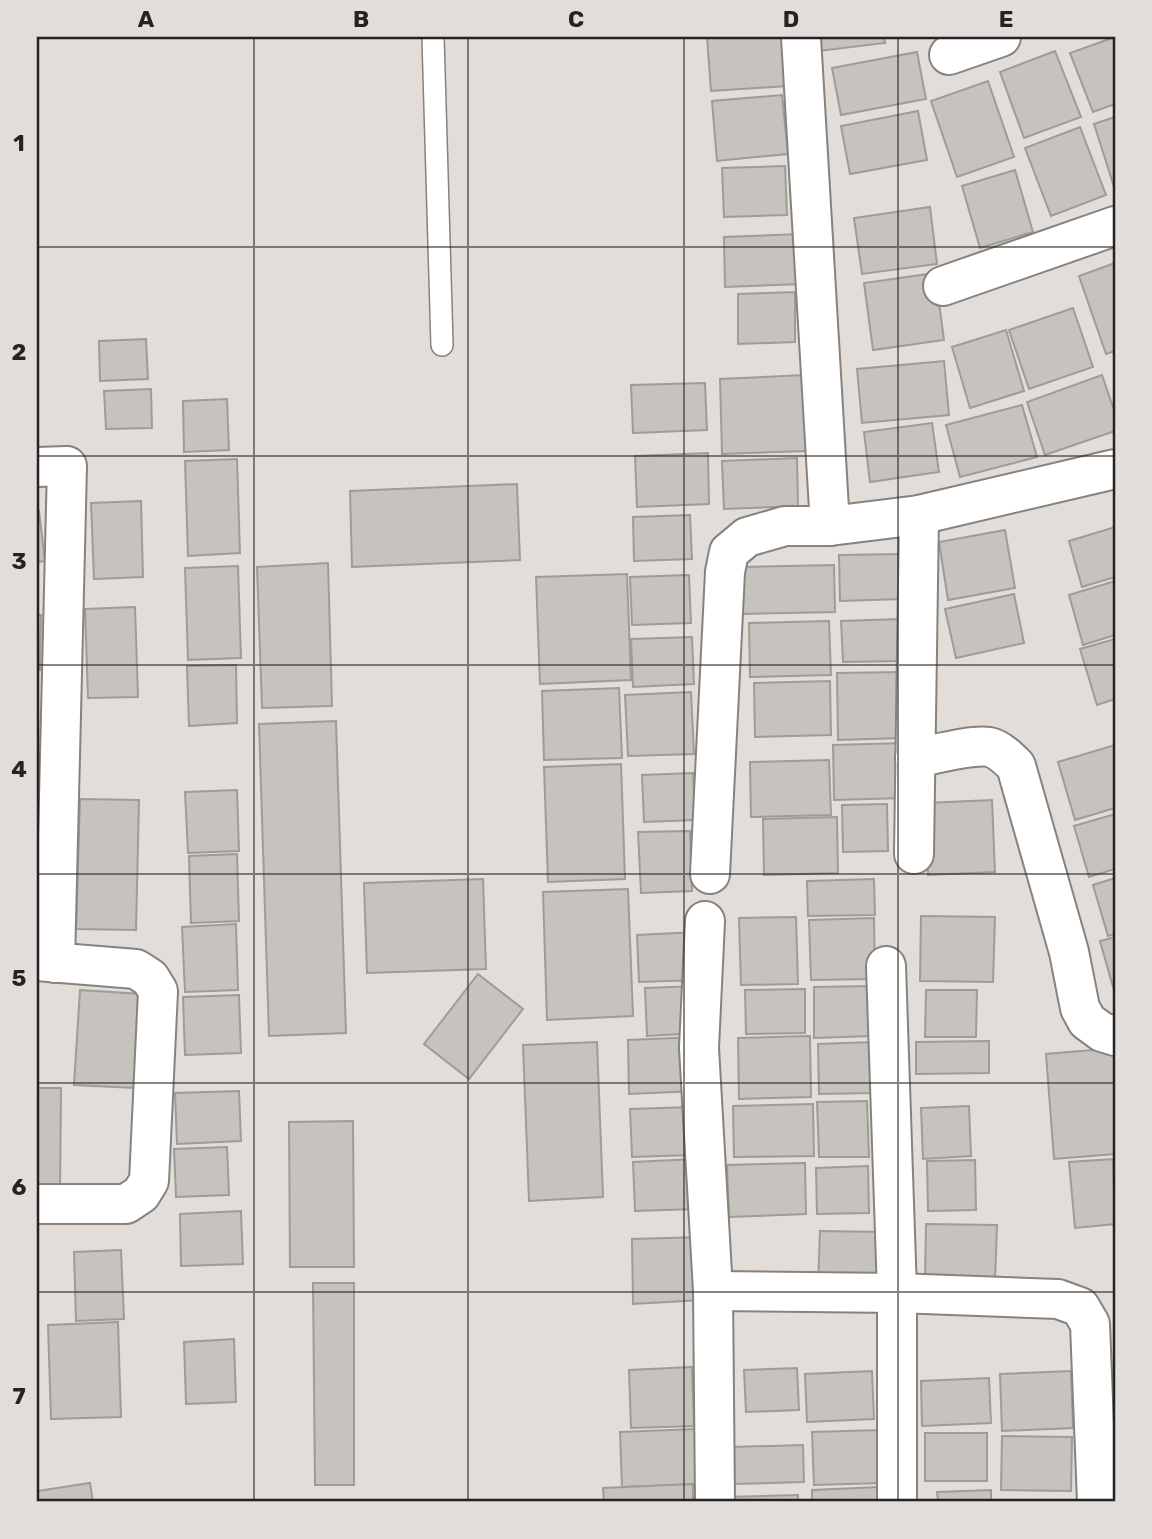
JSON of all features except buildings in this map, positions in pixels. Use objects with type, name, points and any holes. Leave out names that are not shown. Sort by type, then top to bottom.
[{"type":"street","points":[[801,37],[830,526]]},
{"type":"street","points":[[949,55],[1001,37]]},
{"type":"street","points":[[943,286],[1115,226]]},
{"type":"street","points":[[37,467],[66,466],[46,962],[136,969],[150,978],[158,990],[149,1181],[141,1195],[125,1204],[37,1205]]},
{"type":"street","points":[[710,874],[725,572],[729,552],[747,537],[785,526],[830,526],[919,514],[1115,469]]},
{"type":"street","points":[[914,854],[919,514]]},
{"type":"street","points":[[915,758],[990,747],[1005,755],[1016,766],[1069,952],[1080,1008],[1087,1021],[1102,1032],[1115,1036]]},
{"type":"street","points":[[705,921],[699,1048],[713,1291],[715,1502]]},
{"type":"street","points":[[886,966],[897,1293],[897,1502]]},
{"type":"street","points":[[713,1291],[897,1293],[1058,1299],[1080,1307],[1090,1324],[1097,1502]]},
{"type":"lane","points":[[433,37],[442,345]]}]
